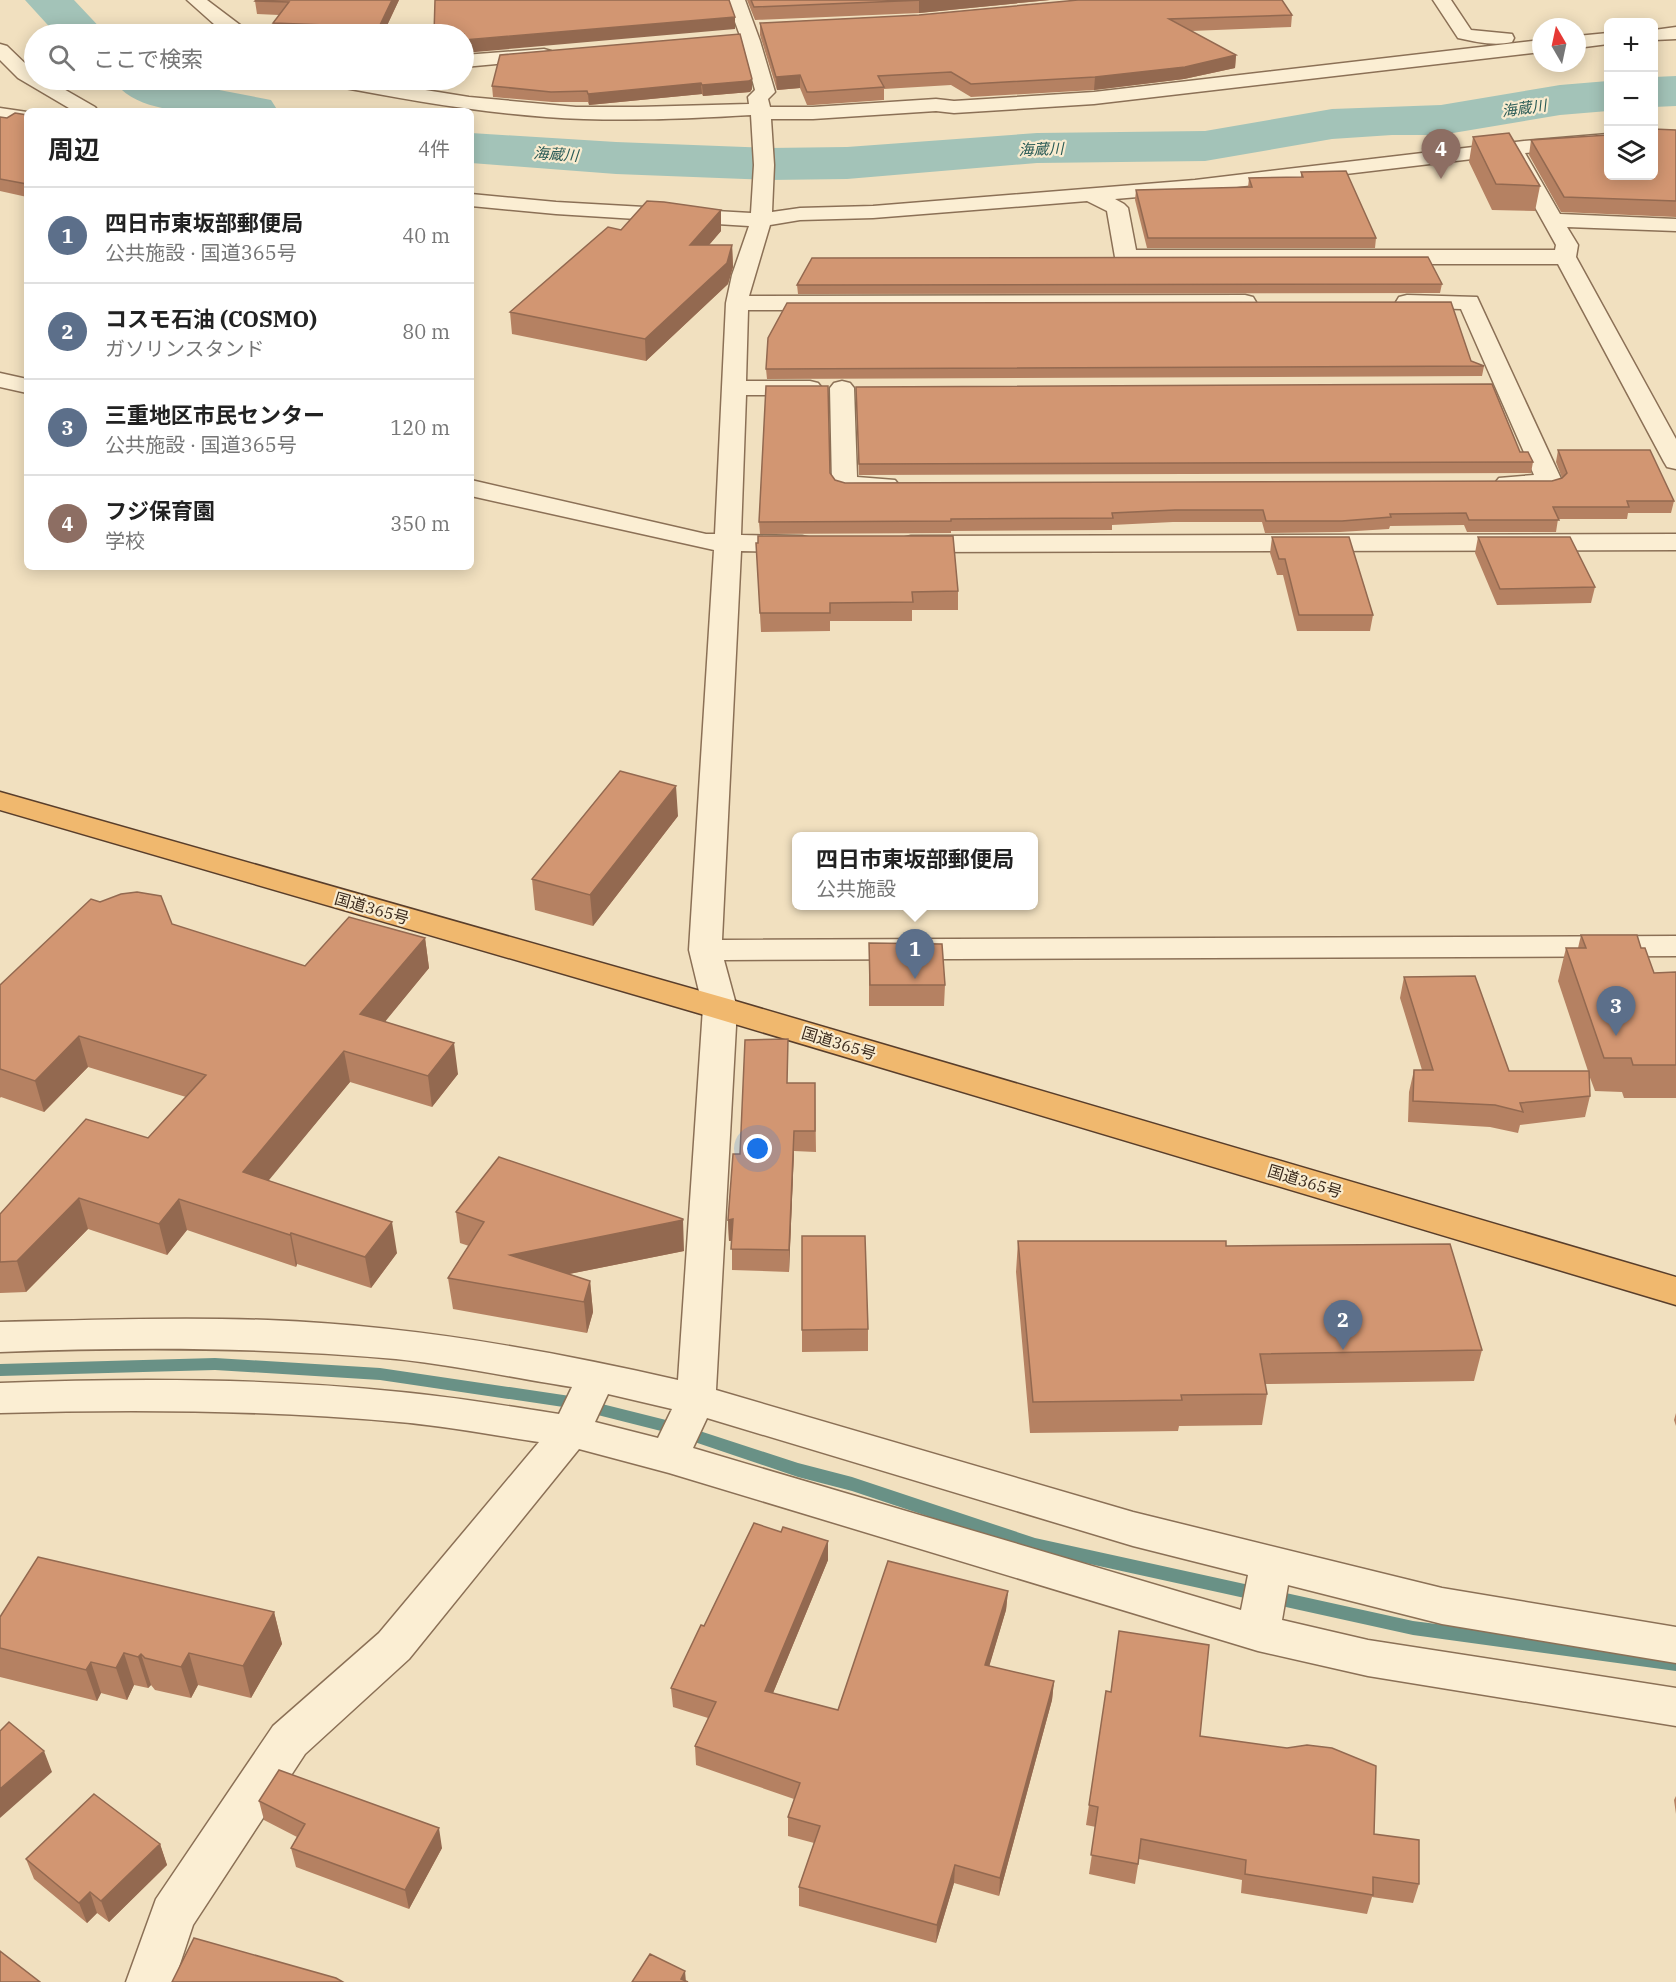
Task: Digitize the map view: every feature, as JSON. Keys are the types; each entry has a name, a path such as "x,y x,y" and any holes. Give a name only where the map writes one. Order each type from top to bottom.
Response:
{"highway":[{"name":"国道365号","path":"0,801 720,1008 1676,1291"}],"street":[{"path":"669,1457 696,1399 720,1008 705,950 728,544 736,303 738,286 762,215 762,113 758,98 765,92 748,32 736,0"},
{"path":"1442,0 1465,34 1485,38 1532,37"},
{"path":"189,11 203,24"},
{"path":"189,11 219,24"},
{"path":"1658,35 1676,33"},
{"path":"1586,40 1604,39"},
{"path":"395,90 537,110 628,114 813,113 1094,98 1532,47"},
{"path":"0,50 24,74"},
{"path":"474,60 567,53"},
{"path":"52,90 83,108"},
{"path":"0,114 24,118"},
{"path":"474,200 556,208 762,215 873,212 1195,186 1604,140"},
{"path":"1513,149 1567,245 1564,257 1676,462"},
{"path":"1091,195 1117,208 1126,257 1564,257"},
{"path":"1555,220 1676,225"},
{"path":"736,303 1268,302"},
{"path":"1386,302 1469,302 1495,385 1551,483 1480,483"},
{"path":"0,380 24,385"},
{"path":"734,388 853,388 844,485 903,485"},
{"path":"474,489 706,542 823,544"},
{"path":"882,544 1676,542"},
{"path":"705,950 1676,946"},
{"path":"0,1337 129,1333 270,1335 399,1345 597,1376 696,1399 1133,1529 1442,1606 1676,1645"},
{"path":"150,1982 174,1915 289,1740 394,1646 571,1431 597,1376"},
{"path":"0,1398 92,1395 268,1398 401,1407 571,1431 669,1457 1258,1634 1368,1658 1676,1707"},
{"path":"1258,1634 1271,1563"}],"building":[{"path":"392,0 380,24 273,23 289,2 255,1"},
{"path":"435,0 729,0 735,17 474,39 474,24 434,24"},
{"path":"751,0 924,0 754,7"},
{"path":"1078,0 1282,0 1292,15 1169,19 1236,55 1185,67 1095,77 971,84 951,72 878,76 884,87 813,92 807,92 800,75 776,77 760,23 919,15"},
{"path":"740,34 752,79 749,81 702,85 701,83 588,94 587,91 551,92 492,86 500,55"},
{"path":"15,113 24,114 24,183 0,179 0,117 7,118"},
{"path":"1658,129 1676,130 1676,201 1564,197 1531,140 1604,135 1604,180 1658,180"},
{"path":"1509,133 1540,186 1496,184 1473,137"},
{"path":"1346,171 1376,238 1148,238 1136,190 1252,187 1249,178 1303,177 1301,172"},
{"path":"647,201 721,210 690,245 732,245 727,263 645,339 510,312 608,227 621,230"},
{"path":"1428,257 1442,284 797,285 812,258"},
{"path":"1451,302 1471,361 1484,366 766,369 768,338 787,303"},
{"path":"1492,384 1520,452 1528,452 1533,462 859,464 856,387"},
{"path":"766,386 828,386 830,473 835,480 845,483 1552,481 1562,478 1567,473 1558,450 1650,450 1674,501 1627,501 1629,507 1553,507 1559,520 1469,520 1466,513 1390,514 1391,517 1342,521 1266,521 1263,510 1175,510 1112,513 1113,518 759,522"},
{"path":"758,536 953,536 958,591 912,592 913,602 830,603 830,613 760,613 756,543 758,543"},
{"path":"1272,537 1349,537 1373,615 1299,615 1285,559 1279,559"},
{"path":"1478,537 1570,537 1595,587 1500,589"},
{"path":"620,771 676,786 590,895 532,879"},
{"path":"137,892 161,896 172,924 305,966 349,917 425,938 360,1014 454,1043 428,1076 344,1051 243,1172 392,1222 365,1257 179,1199 159,1224 79,1198 17,1261 0,1262 0,1214 86,1119 148,1138 206,1075 79,1036 35,1081 0,1069 0,985 91,899 100,902 121,894"},
{"path":"1581,935 1637,935 1641,948 1645,948 1654,973 1676,972 1676,1065 1633,1065 1631,1058 1604,1058 1566,948 1586,948"},
{"path":"869,943 942,944 945,985 870,985"},
{"path":"1475,976 1509,1071 1589,1071 1590,1096 1520,1103 1523,1112 1495,1105 1413,1101 1414,1070 1433,1070 1404,977"},
{"path":"788,1039 787,1083 815,1083 815,1131 794,1131 789,1250 731,1249 733,1219 728,1220 733,1154 740,1154 745,1040"},
{"path":"499,1157 683,1220 510,1255 590,1281 584,1302 448,1278 484,1222 456,1212"},
{"path":"802,1236 865,1236 868,1329 802,1330"},
{"path":"1018,1241 1226,1241 1226,1246 1450,1244 1482,1350 1260,1354 1267,1394 1181,1395 1182,1400 1033,1402"},
{"path":"754,1523 781,1532 783,1527 828,1541 765,1691 838,1710 888,1561 1008,1591 985,1665 1054,1681 1000,1878 955,1865 937,1925 799,1887 820,1826 788,1817 800,1783 695,1746 716,1702 671,1688"},
{"path":"38,1557 274,1612 243,1666 189,1653 181,1667 145,1658 141,1654 138,1657 124,1653 116,1668 91,1662 86,1670 0,1648 0,1617"},
{"path":"1119,1631 1209,1645 1200,1736 1287,1748 1307,1745 1332,1748 1376,1766 1374,1834 1419,1840 1419,1884 1373,1877 1373,1895 1245,1874 1246,1860 1141,1839 1138,1864 1091,1855 1098,1807 1089,1805 1106,1691 1111,1692"},
{"path":"9,1722 44,1751 0,1789 0,1731"},
{"path":"279,1770 439,1828 405,1890 291,1848 305,1824 259,1801"},
{"path":"94,1794 160,1844 101,1901 90,1892 79,1903 26,1859"},
{"path":"194,1938 336,1978 343,1982 172,1982"},
{"path":"0,1951 40,1982 0,1982"},
{"path":"650,1954 685,1971 681,1979 688,1982 632,1982"}],"waterway":[{"name":"海蔵川","path":"48,0 72,24"},
{"name":"海蔵川","path":"157,90 177,97 236,108"},
{"name":"海蔵川","path":"1658,92 1676,91"},
{"name":"海蔵川","path":"474,148 616,158 769,164 847,163 1037,148 1205,146 1332,124 1441,120 1560,100 1604,96"},
{"path":"0,1370 215,1364 380,1374 570,1402 666,1426 798,1470 852,1484 1035,1545 1413,1628 1676,1663"}],"place":[{"name":"フジ保育園","path":"1441,179"},
{"name":"四日市東坂部郵便局","path":"915,979"},
{"name":"三重地区市民センター","path":"1616,1036"},
{"name":"コスモ石油 (COSMO)","path":"1343,1350"}]}
